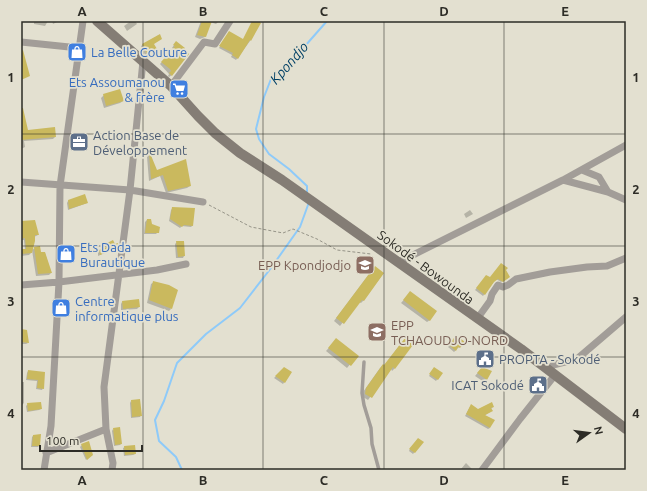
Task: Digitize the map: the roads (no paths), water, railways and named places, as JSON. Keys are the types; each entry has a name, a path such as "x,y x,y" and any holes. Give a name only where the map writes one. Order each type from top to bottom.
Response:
{"main road":[{"name":"Sokodé - Bowounda","path":"98,21 171,86 216,134 240,153 282,180 521,349 626,429"}],"street":[{"path":"44,470 51,426 55,361 59,282 60,186 83,21"},
{"path":"171,86 204,42 215,44 230,21"},
{"path":"21,42 79,48"},
{"path":"112,470 114,463 106,429 104,387 130,190 143,61"},
{"path":"399,262 563,180 626,145"},
{"path":"582,170 599,177 608,192"},
{"path":"563,180 608,192 626,200"},
{"path":"21,182 130,190 203,202"},
{"path":"477,319 490,301 492,294 498,285 508,285 516,279 550,272 606,266 626,258"},
{"path":"21,285 157,270 186,264"},
{"path":"482,470 552,373 553,365 577,359 626,317"},
{"path":"46,453 106,429"}],"lane":[{"path":"364,362 362,393 371,428 372,444 379,470"}],"waterway":[{"name":"Kpondjo","path":"307,194 307,186 289,169 269,154 259,139 256,129 264,97 271,79 298,54 327,21"},
{"path":"182,470 176,457 159,441 155,420 164,401 177,363 206,334 240,308 300,227 308,202"}],"place":[{"name":"La Belle Couture","path":"77,52"},
{"name":"Ets Assoumanou & frère","path":"179,89"},
{"name":"Action Base de Développement","path":"79,142"},
{"name":"Ets Dada Burautique","path":"66,254"},
{"name":"EPP Kpondjodjo","path":"365,265"},
{"name":"Centre informatique plus","path":"61,308"},
{"name":"EPP TCHAOUDJO-NORD","path":"377,332"},
{"name":"PROPTA - Sokodé","path":"485,359"},
{"name":"ICAT Sokodé","path":"538,385"}]}
